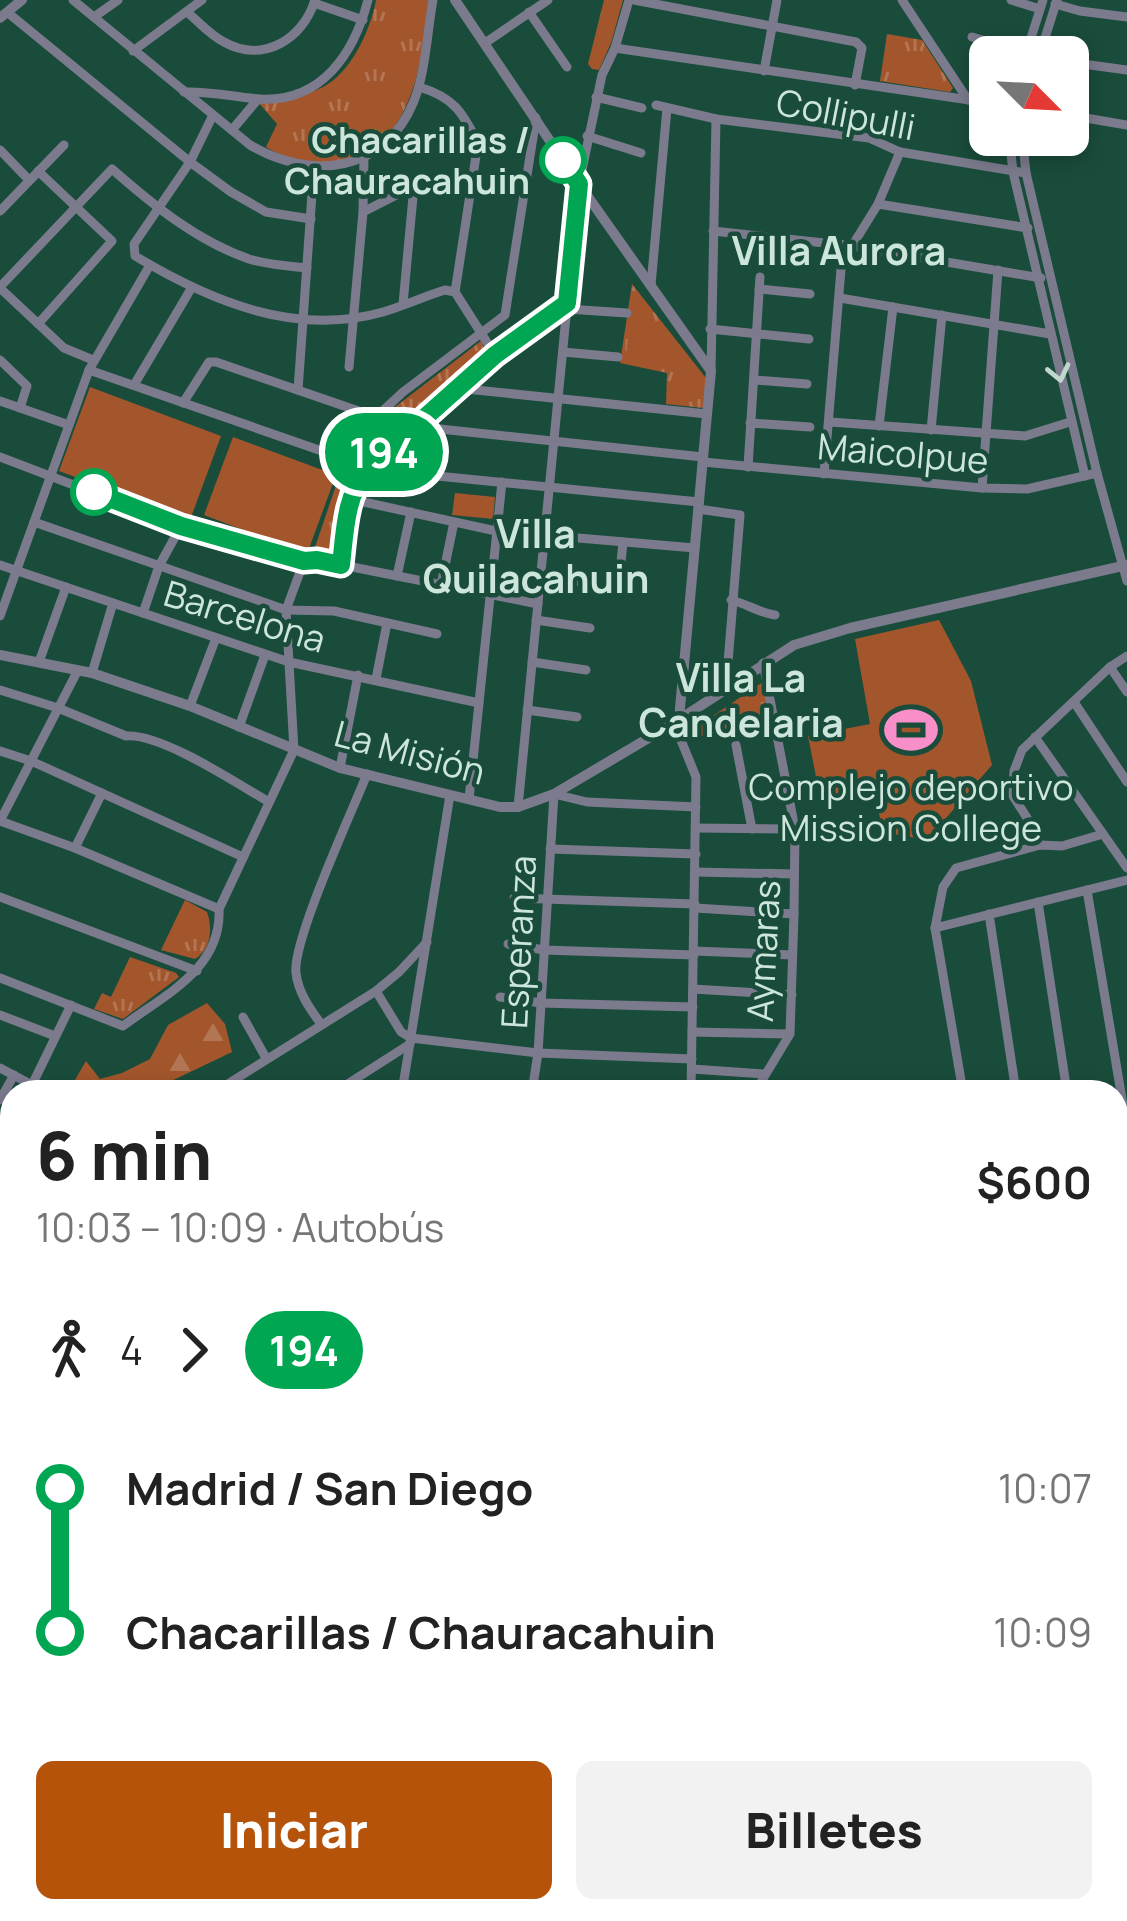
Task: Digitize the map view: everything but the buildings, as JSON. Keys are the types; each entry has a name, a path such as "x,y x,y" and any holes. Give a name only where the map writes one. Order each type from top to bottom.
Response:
{"street":[{"path":"73,0 250,145 271,156 314,166 338,166 364,156 400,126 419,87 433,0"},
{"path":"94,17 118,0"},
{"path":"134,51 202,0"},
{"path":"184,92 258,99 291,95 321,80 344,58 368,0"},
{"path":"455,0 711,371"},
{"path":"485,43 548,0"},
{"path":"518,807 579,184 602,75 632,0 856,42 862,49 855,85"},
{"path":"764,71 777,0"},
{"path":"902,0 968,100"},
{"path":"1011,0 1042,5 1032,36"},
{"path":"187,11 224,42 255,50 296,34 315,2 363,20"},
{"path":"1047,36 1056,2 1079,11 1127,17"},
{"path":"11,7 231,192 266,212 311,219"},
{"path":"530,12 567,67"},
{"path":"615,48 968,100"},
{"path":"1089,65 1127,70"},
{"path":"419,87 445,95 478,143 454,292"},
{"path":"596,97 642,108"},
{"path":"232,130 258,99"},
{"name":"Collipulli","path":"651,285 662,107 869,138 900,152 1020,173"},
{"path":"213,115 190,162 134,244 135,256 192,287 256,312 303,320 352,317 445,290 454,292 495,355"},
{"path":"307,268 249,259 222,247 158,210 112,169 0,287 64,348 91,365 134,385 342,458 403,392 507,310 536,118"},
{"path":"692,1080 696,777 676,721 711,371 716,118"},
{"path":"1089,118 1127,124"},
{"path":"587,136 641,153"},
{"path":"0,211 64,145"},
{"path":"0,150 29,180"},
{"path":"824,474 848,245 878,204 900,152"},
{"path":"349,367 364,156"},
{"path":"1015,156 1052,281 1127,581"},
{"path":"1021,156 1037,278 1085,476"},
{"path":"298,390 314,166"},
{"path":"38,171 112,242 38,324"},
{"path":"363,212 414,186 403,304"},
{"path":"878,204 1028,228"},
{"path":"713,230 848,245 1052,281"},
{"path":"0,616 91,365 150,265"},
{"path":"982,488 998,270"},
{"path":"748,467 759,283 810,294"},
{"path":"134,385 192,287"},
{"path":"840,298 1050,334"},
{"path":"341,565 356,483 412,426 495,355 567,306 627,313"},
{"path":"879,426 893,307"},
{"path":"931,430 942,315"},
{"path":"710,329 809,339"},
{"path":"563,352 618,357"},
{"path":"0,359 27,386 20,407"},
{"path":"183,403 209,362 376,417"},
{"path":"754,380 807,384"},
{"path":"456,388 706,413"},
{"path":"0,401 69,425"},
{"path":"830,422 1025,436 1070,422"},
{"path":"750,423 811,427"},
{"name":"Maicolpue","path":"412,426 748,467 982,488 1028,489 1097,473"},
{"path":"1,461 51,475 181,526 304,561 538,604"},
{"path":"367,469 699,505 740,515 726,687"},
{"path":"469,800 502,482"},
{"path":"350,499 496,531 694,548"},
{"path":"397,576 411,512"},
{"path":"34,522 286,610 334,611 437,634"},
{"path":"441,585 454,522"},
{"path":"142,614 159,566 181,526"},
{"path":"618,592 623,542"},
{"path":"0,978 123,1026 197,971 215,943 219,909 294,750 286,610 304,561"},
{"name":"Barcelona","path":"0,565 289,662 479,703"},
{"name":"La Misión","path":"0,655 85,671 190,706 340,768 500,807 518,807 554,794 794,645 1124,566"},
{"path":"541,576 594,584"},
{"path":"39,662 66,587"},
{"path":"731,600 775,615"},
{"path":"113,603 85,671 58,709 0,821 219,909"},
{"path":"536,620 590,628"},
{"path":"376,679 387,623"},
{"path":"190,706 216,638"},
{"path":"239,727 265,655"},
{"path":"1040,845 1013,796 1022,750 1127,656"},
{"path":"532,662 586,670"},
{"name":"Aymaras","path":"762,1080 790,1034 795,829 763,663"},
{"path":"727,664 739,680"},
{"path":"1110,667 1127,692"},
{"path":"340,768 358,675"},
{"path":"0,690 126,736 156,740 269,802"},
{"path":"1073,702 1127,782"},
{"path":"527,710 577,716"},
{"path":"1035,737 1127,868"},
{"path":"736,745 752,829"},
{"path":"0,752 31,761 243,857"},
{"path":"321,1024 303,996 295,966 367,775"},
{"path":"577,780 577,796 587,802"},
{"path":"75,848 102,793"},
{"path":"554,794 587,802 696,807"},
{"name":"Esperanza","path":"534,1080 554,794"},
{"path":"404,1080 450,795"},
{"path":"696,828 795,829"},
{"path":"961,1080 935,928 943,886 956,868 1103,834"},
{"path":"550,849 696,854"},
{"path":"695,872 794,874"},
{"path":"935,928 1127,880"},
{"path":"1087,890 1117,1080"},
{"path":"0,897 197,971"},
{"path":"514,898 794,914"},
{"path":"1038,902 1065,1080"},
{"path":"989,914 1014,1080"},
{"path":"233,1080 376,991 427,942"},
{"path":"508,944 544,950 792,955"},
{"path":"693,988 792,995"},
{"path":"376,991 411,1041 692,1064 765,1075"},
{"path":"500,997 541,1003 693,1007"},
{"path":"34,1080 71,1005"},
{"path":"0,1015 55,1036"},
{"path":"243,1017 266,1058"},
{"path":"692,1031 790,1034"},
{"path":"353,1080 411,1041"},
{"path":"0,1069 24,1080"},
{"path":"11,1080 14,1075"}],"green space":[{"path":"376,0 431,0 416,80 389,134 368,150 327,162 295,159 266,147 277,124 258,102 308,93 333,80 358,49"},
{"path":"604,0 623,0 599,70 588,64"},
{"path":"887,34 922,40 953,88 950,92 880,81"},
{"path":"632,284 706,378 703,408 666,404 667,373 620,363"},
{"path":"628,336 668,340 666,362 626,358"},
{"path":"481,341 485,352 408,417 357,473 341,507 336,557 313,553 343,465 382,417"},
{"path":"90,387 221,436 190,520 59,471"},
{"path":"233,437 336,475 307,554 204,515"},
{"path":"455,493 495,497 493,519 452,515"},
{"name":"Complejo deportivo Mission College","path":"939,620 971,681 992,765 927,840 883,832 874,791 821,802 808,736 870,724 855,639"},
{"path":"763,682 774,737 698,736 695,728"},
{"path":"185,900 209,918 207,944 195,959 161,950"},
{"path":"130,957 179,977 123,1019 94,1009 102,993 111,997"},
{"path":"207,1003 225,1024 232,1052 173,1080 75,1080 86,1061 100,1079 150,1059 168,1025"}],"bus line":[{"name":"194","path":"94,492 181,526 304,561 341,565 350,499 367,469 495,355 567,303 579,184 563,160"}],"place":[{"name":"Chacarillas / Chauracahuin","path":"563,160"},
{"name":"Complejo deportivo Mission College","path":"911,730"}],"district":[{"name":"Villa Aurora","path":"839,250"},
{"name":"Villa Quilacahuin","path":"536,556"},
{"name":"Villa La Candelaria","path":"741,700"}]}
